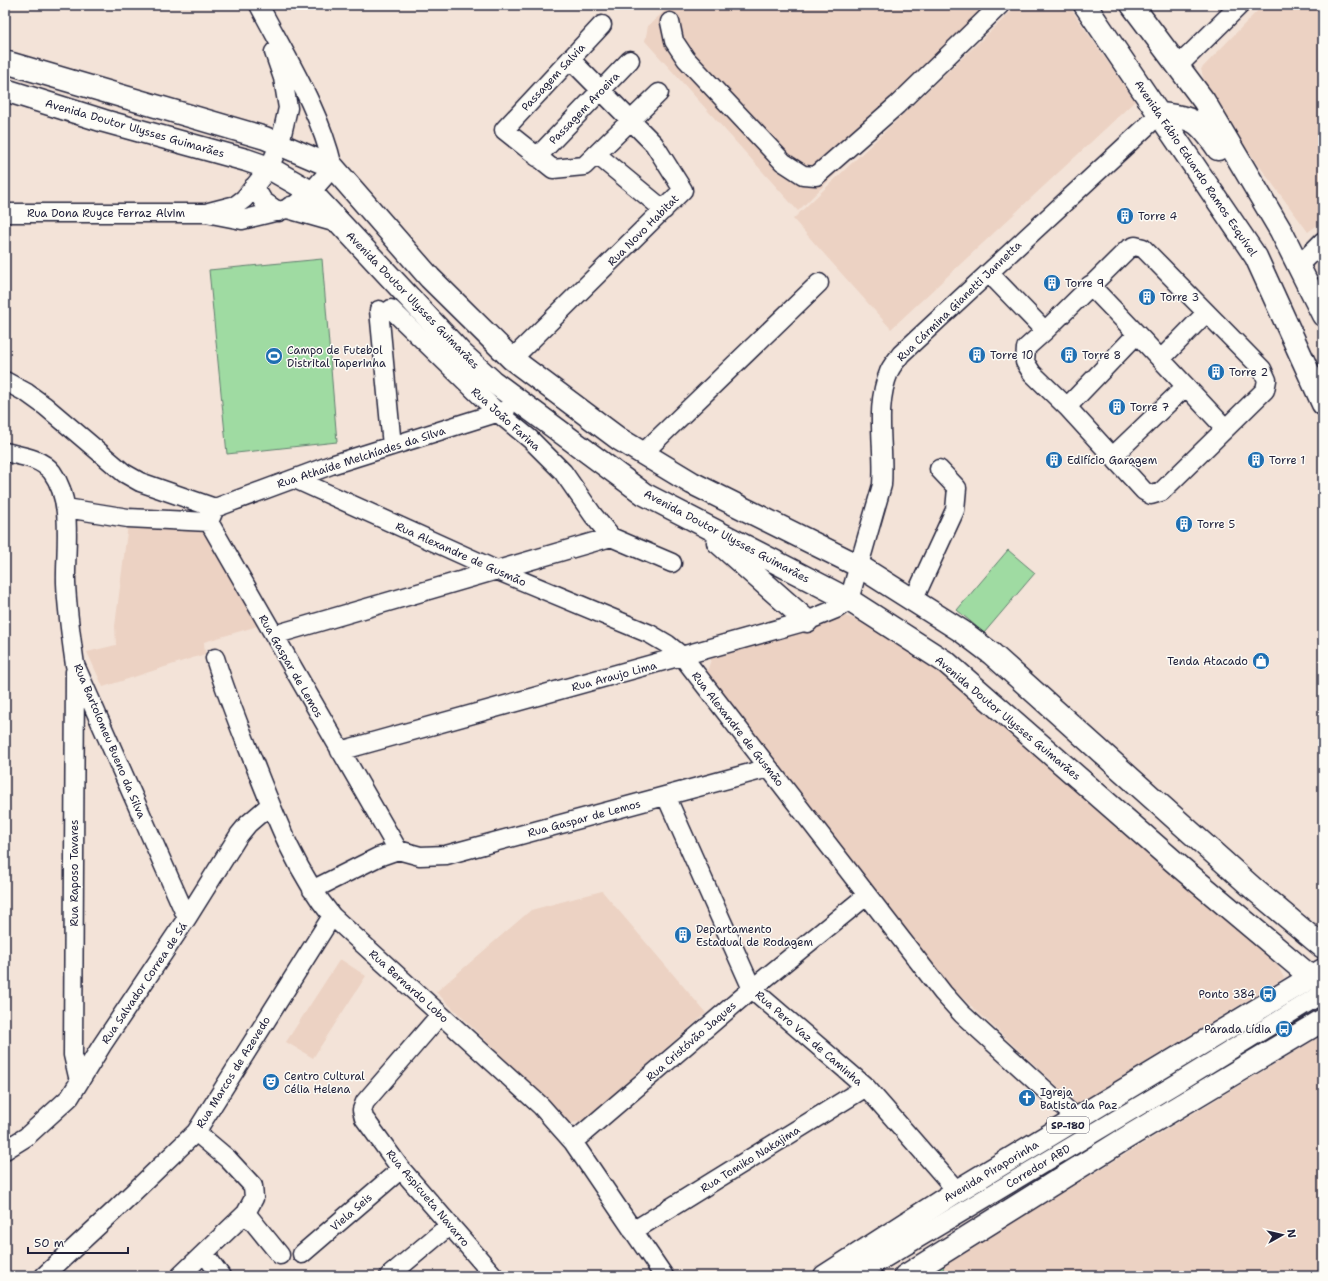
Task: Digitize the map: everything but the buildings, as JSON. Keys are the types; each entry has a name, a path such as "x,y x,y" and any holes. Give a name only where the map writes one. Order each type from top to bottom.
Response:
{"main road":[{"name":"Avenida Fábio Eduardo Ramos Esquível","path":"1085,5 1256,257 1323,404"},
{"path":"1132,5 1204,101 1256,188 1299,265 1323,315"},
{"path":"5,62 280,144 333,167 430,278 512,359 619,439 642,454 692,483 859,566 963,632 992,654 1255,890 1323,947"},
{"name":"Avenida Doutor Ulysses Guimarães","path":"5,90 269,168 311,192 462,354 492,381 644,494 849,600 947,663 1179,866 1320,980"},
{"path":"1160,114 1191,119 1199,124 1224,156 1256,188"},
{"path":"285,210 337,221"},
{"path":"694,521 807,621"},
{"name":"Avenida Piraporinha","path":"826,1276 957,1191 1077,1119 1320,980"},
{"path":"905,1276 1126,1138 1323,1020"}],"street":[{"name":"Rua Dona Ruyce Ferraz Alvim","path":"206,213 236,204 244,199 269,168 280,144 288,108 288,98 259,5"},
{"path":"259,5 309,101 328,143 333,167"},
{"path":"670,22 674,41 686,59 784,162 803,175 816,176 897,105 1000,5"},
{"path":"1178,66 1240,5"},
{"name":"Passagem Salvia","path":"537,157 504,130 602,25"},
{"name":"Rua Novo Habitat","path":"512,359 683,190 654,144 570,59"},
{"name":"Passagem Aroeira","path":"537,157 630,60"},
{"path":"537,157 553,169 584,166 659,92"},
{"name":"Rua Cármina Gianetti Jannetta","path":"859,566 882,485 883,469 880,419 883,392 889,371 901,354 1160,114"},
{"path":"596,154 664,210"},
{"name":"Rua Dona Ruyce Ferraz Alvim","path":"5,213 206,213 242,220 285,210 311,192 333,167"},
{"path":"254,186 263,201 285,210"},
{"path":"1299,265 1323,241"},
{"path":"1135,246 1143,248 1262,369 1267,380 1265,390 1161,492 1151,495 1144,491 1067,407 1032,373 1025,362 1026,348 1046,331 1090,285 1128,249 1135,246"},
{"path":"989,273 1046,331"},
{"path":"642,454 819,283"},
{"path":"1090,285 1225,428"},
{"name":"Rua João Farina","path":"392,446 385,310 497,412 530,439 563,472 593,516 611,537"},
{"path":"1161,359 1206,313"},
{"path":"1067,407 1137,334"},
{"path":"5,381 27,393 45,406 124,473 140,482 212,515"},
{"path":"1112,457 1186,386"},
{"name":"Rua Athaíde Melchíades da Silva","path":"212,515 295,479 523,404"},
{"name":"Rua Bartolomeu Bueno da Silva","path":"5,452 30,458 41,463 51,471 58,482 66,508 66,584 69,626 75,665 187,918"},
{"path":"913,600 955,510 957,488 939,469"},
{"name":"Rua Alexandre de Gusmão","path":"295,479 496,570 650,634 667,644 683,657 866,896 943,993 962,1014 1077,1119"},
{"path":"66,508 128,518 212,515"},
{"name":"Rua Gaspar de Lemos","path":"212,515 274,635 398,850 420,856 446,855 768,768"},
{"path":"274,635 611,537 672,563"},
{"path":"849,600 859,566"},
{"name":"Rua Araujo Lima","path":"340,751 683,657 807,621 836,609 849,600"},
{"name":"Rua Bernardo Lobo","path":"215,658 227,695 270,805 312,890 332,916 540,1106 573,1142 664,1276"},
{"name":"Rua Raposo Tavares","path":"75,665 73,1055 79,1080"},
{"name":"Rua Pero Vaz de Caminha","path":"666,796 752,989 866,1087 957,1191"},
{"name":"Rua Salvador Correa de Sá","path":"5,1150 26,1137 70,1097 79,1080 187,918 239,835 270,805"},
{"path":"312,890 378,857 398,850"},
{"name":"Rua Cristóvão Jaques","path":"573,1142 752,989 866,896"},
{"name":"Rua Marcos de Azevedo","path":"44,1276 196,1132 332,916"},
{"name":"Corredor ABD","path":"855,1276 1174,1085 1320,980"},
{"name":"Rua Aspicueta Navarro","path":"440,1015 365,1102 362,1110 364,1118 401,1169 494,1276"},
{"name":"Rua Tomiko Nakajima","path":"634,1231 866,1087"},
{"path":"180,1276 246,1213 253,1203 253,1186 228,1159 196,1132"},
{"name":"Viela Seis","path":"302,1254 401,1169"},
{"path":"246,1213 280,1255"},
{"path":"389,1276 450,1225"},
{"path":"204,1253 222,1276"}],"shaded area":[{"path":"671,5 1008,5 798,211 645,41 648,26"},
{"path":"1018,5 1068,5 1135,101 891,329 793,219"},
{"path":"1263,5 1323,5 1323,221 1308,232 1243,144 1206,89 1201,69"},
{"path":"128,524 203,528 261,625 204,642 205,654 103,687 87,652 116,645 115,626"},
{"path":"845,616 876,626 941,673 1278,966 1284,978 1077,1104 940,977 706,674 712,657"},
{"path":"602,891 706,1013 588,1117 579,1122 570,1123 436,992 531,910"},
{"path":"340,959 366,976 313,1058 286,1042"},
{"path":"1323,1035 1323,1276 924,1276 1078,1183"}],"green space":[{"name":"Campo de Futebol Distrital Taperinha","path":"322,259 337,442 227,454 209,270"},
{"path":"1008,550 1035,573 984,633 957,610"},
{"path":"944,1264 942,1276 927,1276"}],"place":[{"name":"Torre 4","path":"1125,216"},
{"name":"Torre 9","path":"1052,283"},
{"name":"Torre 3","path":"1147,297"},
{"name":"Torre 10","path":"977,355"},
{"name":"Torre 8","path":"1069,355"},
{"name":"Campo de Futebol Distrital Taperinha","path":"274,356"},
{"name":"Torre 2","path":"1216,372"},
{"name":"Torre 7","path":"1117,407"},
{"name":"Edifício Garagem","path":"1054,460"},
{"name":"Torre 1","path":"1256,460"},
{"name":"Torre 5","path":"1184,524"},
{"name":"Tenda Atacado","path":"1261,661"},
{"name":"Departamento Estadual de Rodagem","path":"683,935"},
{"name":"Ponto 384","path":"1268,994"},
{"name":"Parada Lídia","path":"1284,1029"},
{"name":"Centro Cultural Célia Helena","path":"271,1082"},
{"name":"Igreja Batista da Paz","path":"1027,1098"}]}
